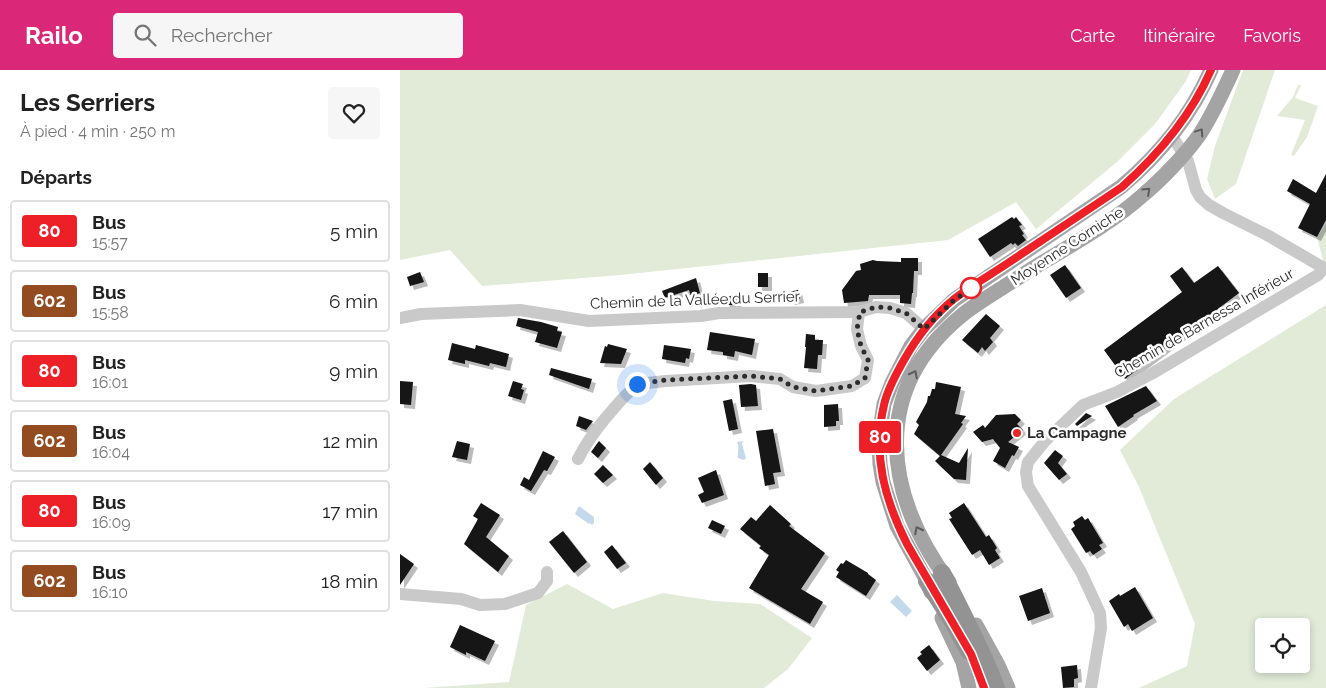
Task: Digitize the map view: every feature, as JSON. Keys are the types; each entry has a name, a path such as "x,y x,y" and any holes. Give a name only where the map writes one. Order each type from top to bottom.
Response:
{"highway":[{"path":"934,577 953,622 971,654 984,688"},
{"path":"934,577 971,629 996,688"}],"main road":[{"name":"Moyenne Corniche","path":"934,577 898,526 883,482 880,464 880,424 884,404 911,346 927,326 954,300 1122,187 1172,136 1193,106 1211,70"},
{"name":"Moyenne Corniche","path":"934,577 904,497 899,478 896,440 900,407 914,373 924,356 940,335 961,315 1024,274 1104,226 1143,195 1164,175 1199,135 1215,110 1233,70"},
{"path":"934,577 945,624 963,662 969,688"},
{"path":"934,577 964,603 998,665 1008,688"}],"street":[{"path":"1172,136 1184,153"},
{"name":"Chemin de Barnessa Inférieur","path":"1091,688 1101,628 1100,613 1081,572 1028,486 1026,472 1028,462 1046,441 1083,405 1117,392 1153,374 1318,275 1324,268 1289,247 1209,205 1200,197 1196,190 1184,153"},
{"name":"Chemin de la Vallée du Serrier","path":"400,318 421,314 520,310 588,321 701,316 719,313 860,312 876,307 890,308 906,313 927,326"},
{"path":"578,459 584,447 608,416 637,384 666,380 751,376 780,379 793,387 816,391 852,386 865,378 868,360 861,346 857,329 860,312"},
{"path":"400,594 461,599 480,606 505,604 538,593 547,581 546,572"}],"green space":[{"path":"400,70 1191,70 1186,81 1155,124 1117,162 1036,229 1016,202 948,240 621,275 482,286 450,250 400,260"},
{"path":"1243,70 1275,70 1236,184 1215,199 1207,179 1215,146"},
{"path":"1298,85 1301,85 1295,98 1318,106 1307,137 1294,156 1291,155 1305,120 1277,116 1293,97"},
{"path":"1326,224 1326,272 1317,237"},
{"path":"1326,305 1326,688 1139,688 1187,666 1195,624 1139,487 1120,450 1174,399"},
{"path":"567,584 613,609 663,593 714,601 760,604 812,638 788,669 764,688 423,688 509,682 526,605"}],"water":[{"path":"743,441 742,444 746,458 744,460 738,458 737,442"},
{"path":"579,506 594,517 592,525 575,514"},
{"path":"897,595 912,611 906,617 890,602"}],"building":[{"path":"1326,174 1326,220 1317,237 1298,228 1310,204 1287,191 1293,179 1316,193"},
{"path":"1012,217 1014,219 1016,217 1022,225 1019,226 1026,240 1018,246 1015,243 1013,245 1011,243 990,257 978,239"},
{"path":"901,258 918,258 918,271 914,271 911,304 900,303 900,295 869,295 868,301 844,303 842,290 856,271 861,270 860,264 873,260 901,262"},
{"path":"1065,265 1081,288 1066,298 1050,275"},
{"path":"1218,266 1239,293 1125,379 1104,350 1182,292 1170,276 1182,267 1194,283"},
{"path":"420,272 424,282 410,286 407,277"},
{"path":"758,273 768,273 768,287 758,287"},
{"path":"696,278 700,293 691,296 689,290 665,298 662,291"},
{"path":"798,290 800,299 791,301 789,292"},
{"path":"736,295 738,305 726,305 725,297"},
{"path":"986,314 1000,326 990,338 993,342 985,351 982,347 978,353 962,340"},
{"path":"518,318 558,327 557,331 562,332 557,348 535,342 538,332 516,326"},
{"path":"710,332 755,339 752,355 735,351 734,357 723,355 723,352 707,350"},
{"path":"806,334 815,335 815,340 823,340 822,355 818,355 817,369 804,368"},
{"path":"452,343 475,349 476,345 509,354 506,367 490,363 489,366 465,360 465,364 448,360"},
{"path":"608,344 627,349 621,364 600,363 605,346 607,347"},
{"path":"664,345 691,349 689,359 686,358 685,363 662,359"},
{"path":"551,368 592,379 589,389 549,375"},
{"path":"400,381 413,382 411,405 400,404"},
{"path":"513,381 523,384 521,389 524,390 521,400 508,396"},
{"path":"936,382 961,387 955,414 966,416 961,423 963,424 941,455 959,463 968,448 966,480 954,479 935,461 940,456 914,434 919,425 916,422 932,389 935,389"},
{"path":"739,385 756,385 758,406 741,407"},
{"path":"1146,386 1157,401 1133,415 1118,427 1105,406"},
{"path":"732,399 738,429 729,431 723,401"},
{"path":"838,404 839,421 836,421 836,426 824,427 824,405"},
{"path":"1086,413 1092,416 1077,426 1075,424"},
{"path":"1015,414 1021,420 1017,424 1023,430 1008,442 1019,447 1005,468 993,461 1000,448 993,439 982,442 973,432 983,425 985,428 996,415"},
{"path":"579,416 593,421 586,430 576,426"},
{"path":"773,429 781,472 773,473 775,484 765,486 756,431"},
{"path":"457,441 470,444 467,460 452,457"},
{"path":"599,441 606,448 598,458 591,452"},
{"path":"1055,450 1063,456 1058,463 1067,474 1059,480 1044,463"},
{"path":"543,451 555,457 547,471 544,470 531,491 520,485 524,477 529,480"},
{"path":"650,462 663,478 656,485 643,469"},
{"path":"603,465 613,475 603,483 594,474"},
{"path":"716,470 724,495 702,503 698,495 704,492 698,478"},
{"path":"481,503 500,515 486,537 509,556 498,572 464,544 478,519 473,516"},
{"path":"964,503 986,537 989,535 997,548 995,550 1000,558 989,565 980,550 972,555 949,519 952,518 949,513"},
{"path":"770,505 791,524 789,526 825,553 801,589 823,602 810,624 749,588 769,555 740,529 751,517 756,521"},
{"path":"1082,516 1085,520 1088,518 1103,543 1099,545 1102,549 1093,555 1090,551 1086,553 1071,529 1075,526 1073,522"},
{"path":"712,520 725,526 721,534 708,528"},
{"path":"563,531 587,562 574,573 549,542"},
{"path":"612,545 626,563 617,569 604,552"},
{"path":"400,554 414,564 400,585"},
{"path":"846,560 876,580 866,596 836,577 839,572 836,570"},
{"path":"1135,587 1153,618 1132,631 1128,624 1124,627 1109,601"},
{"path":"1042,588 1050,613 1028,621 1019,596"},
{"path":"460,625 495,641 485,661 450,647"},
{"path":"929,645 940,660 927,671 917,658 922,654 920,652"},
{"path":"1077,665 1078,678 1074,679 1074,687 1063,688 1061,667"}],"bus line":[{"name":"80","path":"984,688 971,654 927,581 898,526 890,506 880,464 880,424 884,404 892,383 911,346 924,329 954,300 1122,187 1172,136 1193,106 1211,70"}],"place":[{"name":"La Campagne","path":"1017,433"}],"route":[{"path":"637,384 666,380 751,376 780,379 793,387 816,391 852,386 865,378 868,360 861,346 857,329 860,312 876,307 890,308 906,313 924,329 954,300 976,285 971,288"}]}
